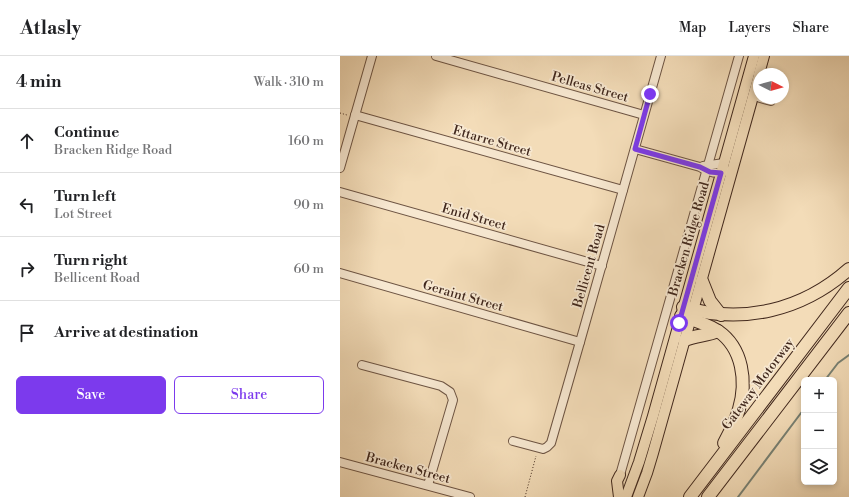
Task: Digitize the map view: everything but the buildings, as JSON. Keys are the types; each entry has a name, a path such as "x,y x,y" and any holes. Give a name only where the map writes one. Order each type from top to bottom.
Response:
{"highway":[{"path":"687,313 740,315 760,313 776,309 808,297 839,278 849,269"},
{"path":"702,281 710,301 722,314"},
{"name":"Gateway Motorway","path":"690,497 849,288"},
{"path":"687,313 718,331 728,339 733,346 741,365 743,379 739,409 730,433 721,448 719,459"},
{"path":"708,497 849,313"},
{"path":"685,340 697,336 710,335 718,331"}],"main road":[{"name":"Bracken Ridge Road","path":"626,497 639,462 687,313 721,173 754,56"},
{"name":"Bracken Ridge Road","path":"761,68 764,56"},
{"name":"Bracken Ridge Road","path":"638,497 647,473 685,340 687,313 702,281 733,168 755,104"},
{"path":"619,497 617,481 620,475"}],"street":[{"path":"340,168 351,115 372,56"},
{"name":"Pelleas Street","path":"436,56 644,115"},
{"name":"Bellicent Road","path":"514,442 543,449 551,443 661,56"},
{"name":"Bracken Ridge Road","path":"620,475 704,168 739,56"},
{"path":"742,100 753,98"},
{"name":"Ettarre Street","path":"351,115 623,190"},
{"path":"635,149 704,168 715,173 721,173 733,168"},
{"path":"704,168 724,163"},
{"name":"Enid Street","path":"340,192 602,266"},
{"name":"Geraint Street","path":"340,273 580,342"},
{"path":"362,365 441,386 450,392 453,400 428,486"},
{"name":"Bracken Street","path":"340,462 470,497"}],"path":[{"path":"340,113 351,115"},
{"path":"525,497 537,451"}],"waterway":[{"path":"827,377 838,363 849,355"},
{"path":"738,497 801,413"}],"route":[{"path":"650,94 635,149 700,167 710,172 721,173 679,323"}]}
